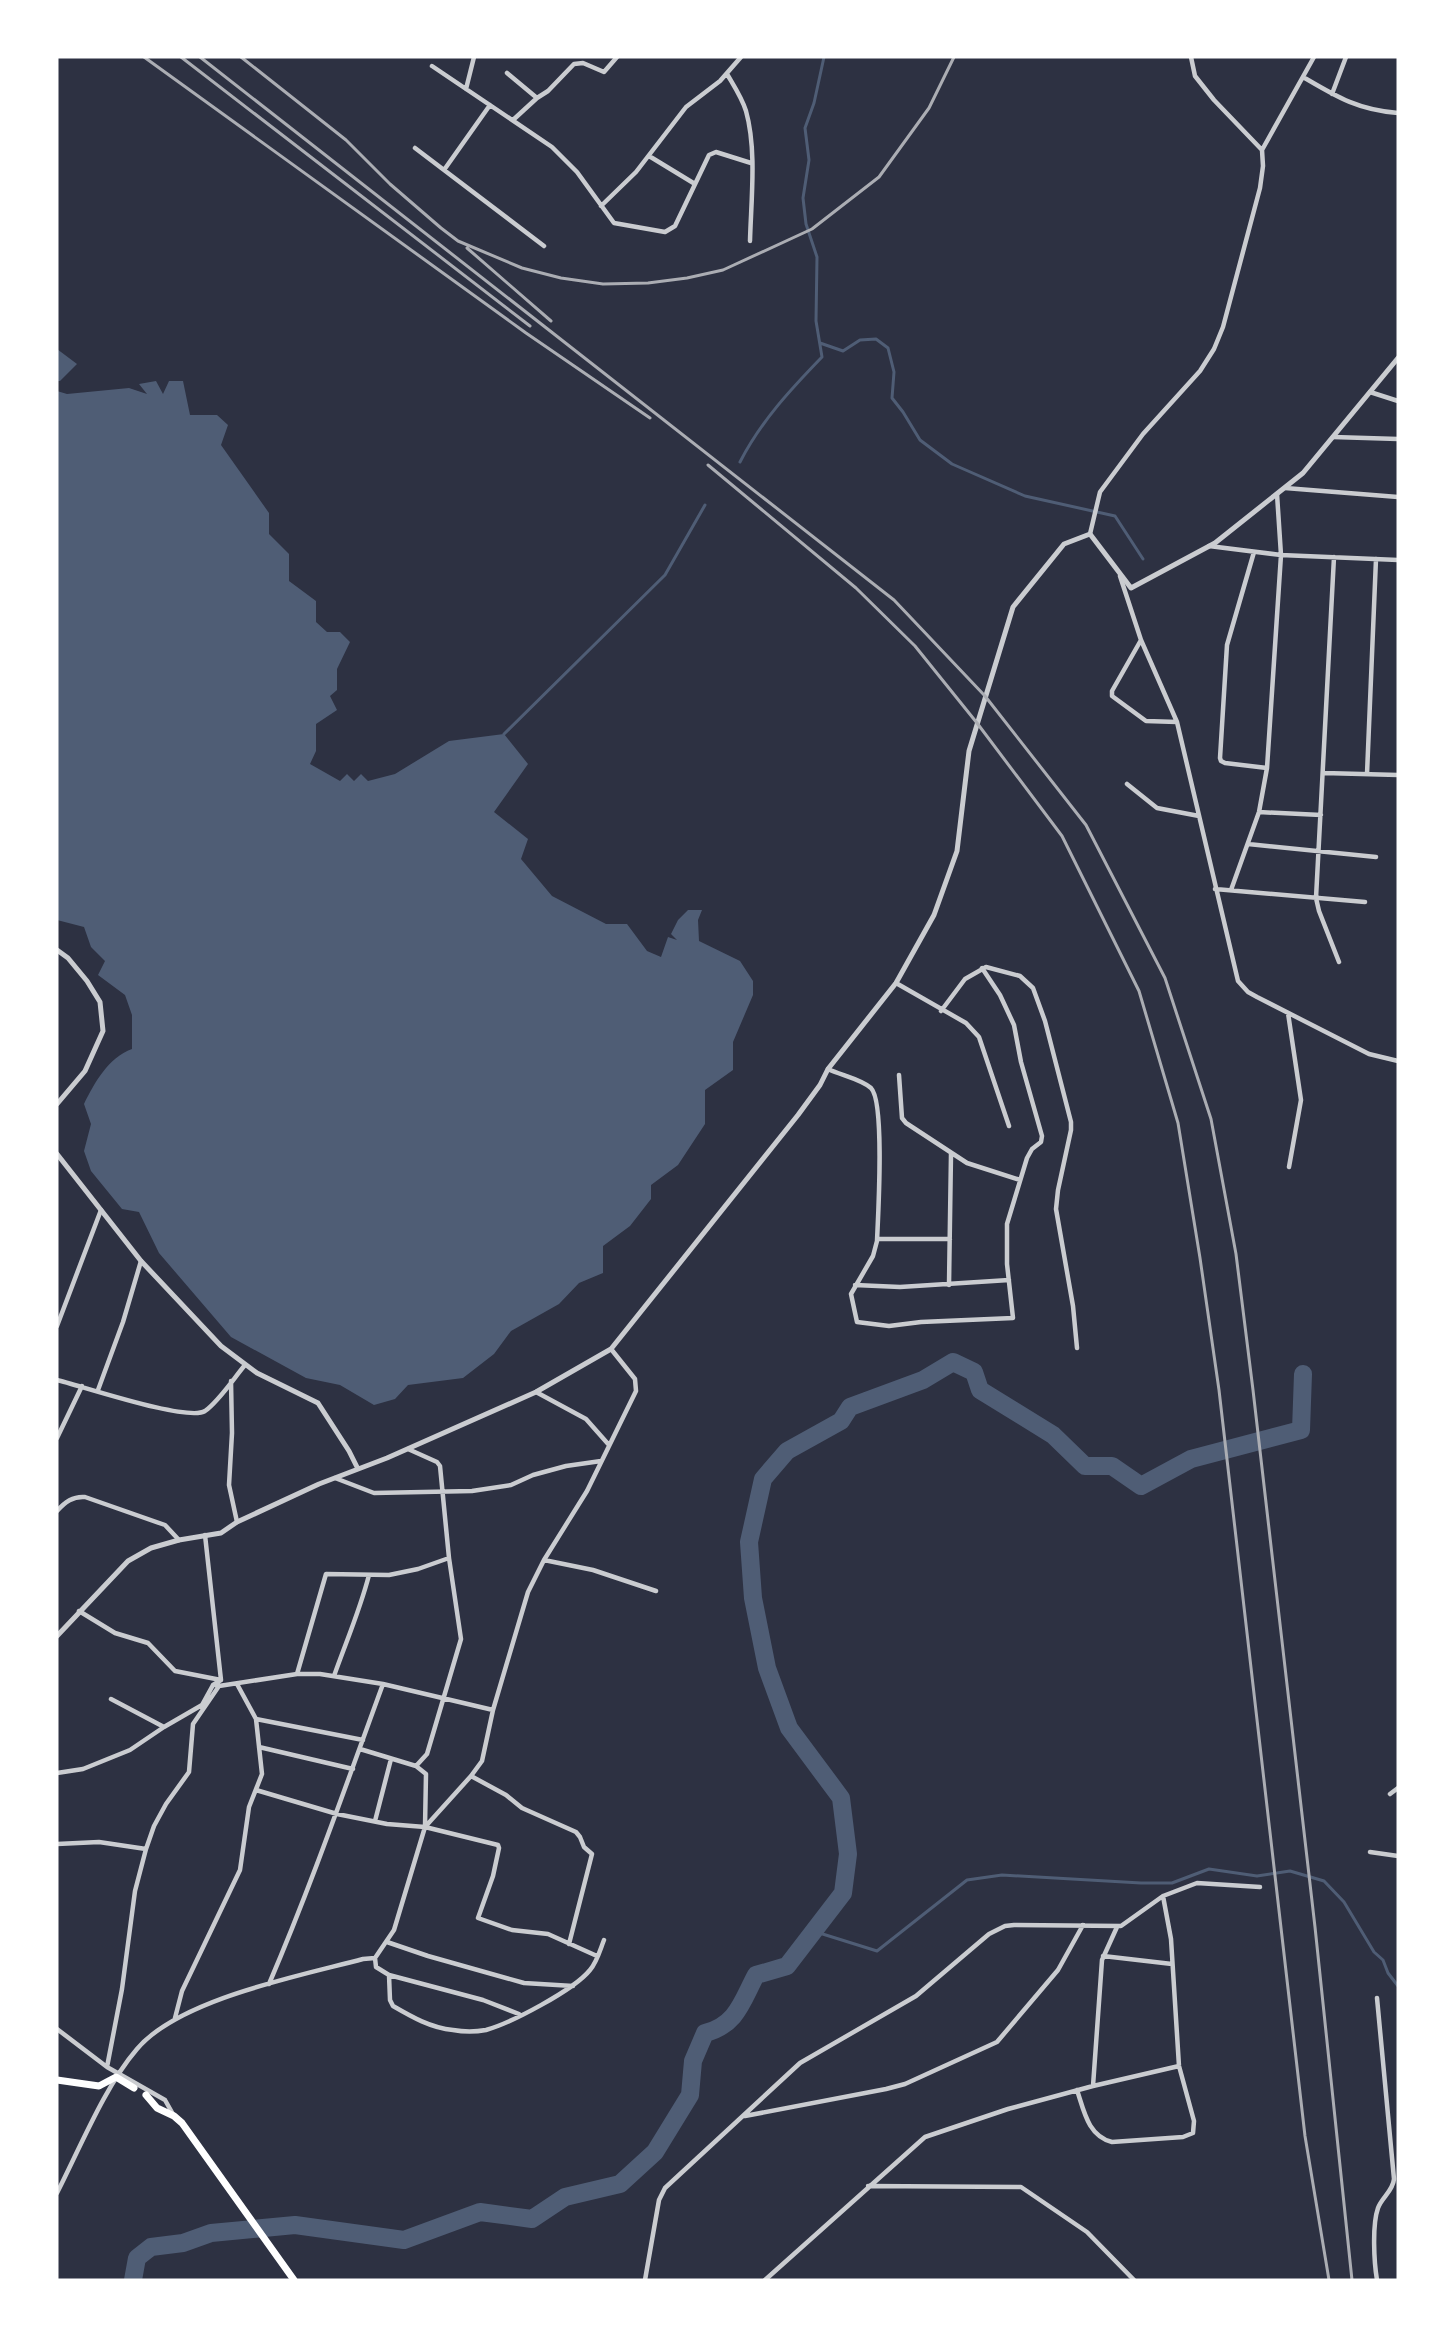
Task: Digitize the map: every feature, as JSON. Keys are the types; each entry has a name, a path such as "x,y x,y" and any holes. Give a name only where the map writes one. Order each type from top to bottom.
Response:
{"main road":[{"path":"57,2080 99,2086 117,2076 134,2088"},
{"path":"146,2095 157,2108 174,2116 199,2145 294,2280"}],"street":[{"path":"466,89 474,57"},
{"path":"513,120 537,98 548,92 574,64 583,63 604,72 617,57"},
{"path":"601,206 636,172 692,100 727,74 741,57"},
{"path":"1191,57 1196,76 1214,100 1262,150"},
{"path":"1090,534 1100,492 1143,434 1200,371 1214,350 1223,327 1260,188 1263,166 1262,150 1314,57"},
{"path":"1332,94 1347,57"},
{"path":"432,66 552,147 566,159 610,219 620,225 670,231 675,226 709,155 713,152 751,163"},
{"path":"507,73 537,98"},
{"path":"727,74 746,112 751,163 750,241"},
{"path":"1303,77 1332,94 1368,110 1398,113"},
{"path":"444,170 490,105"},
{"path":"415,148 544,246"},
{"path":"649,156 695,184"},
{"path":"1090,534 1131,588 1209,546 1304,473 1398,358"},
{"path":"1370,392 1398,401"},
{"path":"1333,437 1398,439"},
{"path":"1285,488 1398,497"},
{"path":"1232,890 1259,812 1267,768 1281,555 1277,494"},
{"path":"57,1636 128,1561 151,1548 179,1540 221,1533 237,1522 335,1478 408,1449 536,1392 611,1349 798,1115 820,1085 828,1069 896,983 934,915 957,851 969,751 1013,607 1064,544 1090,534"},
{"path":"1209,546 1281,555 1398,560"},
{"path":"1254,552 1227,645 1220,758 1225,763 1267,768"},
{"path":"1335,557 1316,898 1339,962"},
{"path":"1367,774 1376,559"},
{"path":"1120,573 1141,640 1177,722 1238,981 1248,992 1369,1054 1398,1061"},
{"path":"1141,640 1112,691 1112,696 1146,721 1177,722"},
{"path":"1324,773 1398,775"},
{"path":"1127,784 1157,808 1199,816"},
{"path":"1259,812 1322,815"},
{"path":"1248,844 1376,857"},
{"path":"1215,889 1365,902"},
{"path":"57,950 87,981 96,995 103,1031 85,1071 57,1104"},
{"path":"941,1011 961,983 982,968 990,967 1020,976 1033,988 1058,1069 1071,1130 1057,1194 1057,1220 1073,1306 1077,1348"},
{"path":"828,1069 868,1086 876,1096 880,1147 877,1239 873,1256 850,1294 856,1322 890,1326 921,1322 1012,1319 1014,1317 1006,1256 1007,1224 1029,1153 1040,1144 1042,1136 1021,1062 1014,1025 1000,995 982,968"},
{"path":"896,983 941,1011 966,1023 981,1040 1009,1126"},
{"path":"1288,1013 1301,1100 1289,1167"},
{"path":"898,1075 904,1121 967,1163 1020,1180"},
{"path":"57,1154 141,1261 221,1346 245,1365 318,1403 358,1469"},
{"path":"949,1285 951,1154"},
{"path":"57,1326 101,1210"},
{"path":"877,1239 950,1239"},
{"path":"98,1390 123,1322 141,1261"},
{"path":"855,1285 900,1287 1009,1280"},
{"path":"425,1827 482,1761 492,1710 528,1592 544,1560 587,1491 634,1397 635,1378 611,1349"},
{"path":"57,1380 168,1411 198,1413 206,1410 245,1365"},
{"path":"231,1381 232,1433 229,1485 237,1522"},
{"path":"57,1438 82,1386"},
{"path":"536,1392 586,1419 609,1445"},
{"path":"408,1449 439,1464 444,1492 449,1558 461,1639 427,1754 416,1766"},
{"path":"335,1478 374,1493 472,1491 511,1485 533,1475 561,1467 601,1461"},
{"path":"57,1511 77,1496 85,1497 165,1525 179,1540"},
{"path":"107,2067 122,1989 135,1891 146,1849 158,1819 189,1772 193,1724 218,1684 205,1535"},
{"path":"297,1674 326,1574 402,1573 449,1558"},
{"path":"544,1560 593,1570 656,1591"},
{"path":"334,1676 361,1607 369,1575"},
{"path":"80,1611 115,1632 148,1643 175,1671 218,1684 237,1684 297,1674 334,1676 383,1684 492,1710"},
{"path":"57,1773 83,1769 114,1758 139,1745 202,1705 218,1684"},
{"path":"175,2018 182,1991 240,1870 249,1808 262,1774 256,1719 237,1684"},
{"path":"269,1984 304,1902 383,1684"},
{"path":"111,1699 164,1727"},
{"path":"256,1719 363,1740"},
{"path":"259,1747 353,1769"},
{"path":"360,1749 416,1766 426,1774 425,1827 397,1920 387,1942 375,1958 376,1967 389,1975 490,2002 520,2014"},
{"path":"375,1821 391,1759"},
{"path":"471,1776 506,1795 522,1808 576,1832 584,1847 591,1852 592,1856 569,1944"},
{"path":"1390,1794 1398,1788"},
{"path":"256,1790 337,1814 425,1827 499,1846 493,1876 478,1916 479,1919 520,1932 543,1933 597,1956"},
{"path":"57,1844 99,1842 146,1849"},
{"path":"1370,1852 1398,1856"},
{"path":"645,2280 661,2193 800,2063 924,1991 997,1930 1014,1925 1125,1925 1163,1896 1197,1883 1260,1887"},
{"path":"1077,2090 1089,2125 1103,2140 1112,2142 1189,2136 1193,2133 1195,2127 1179,2066 1171,1939 1163,1896"},
{"path":"745,2116 905,2084 987,2048 1004,2036 1058,1970 1083,1925"},
{"path":"1093,2086 1103,1956 1117,1926"},
{"path":"389,1975 390,2000 393,2006 428,2025 453,2030 484,2030 573,1986 590,1970 604,1941"},
{"path":"387,1942 524,1983 573,1986"},
{"path":"1103,1956 1172,1964"},
{"path":"57,2193 117,2076 138,2048 175,2018 255,1988 363,1959 375,1958"},
{"path":"1377,1998 1394,2179 1392,2188 1378,2209 1374,2259 1377,2280"},
{"path":"57,2029 117,2076 165,2100 174,2116"},
{"path":"765,2280 925,2137 1008,2109 1179,2066"},
{"path":"868,2186 1021,2187 1087,2232 1134,2280"}],"water":[{"path":"57,349 77,364 60,381 57,381"},
{"path":"156,381 163,394 169,381 183,381 190,415 217,415 228,425 221,445 269,513 269,534 289,554 289,581 316,601 316,622 327,632 340,632 350,642 337,669 337,690 330,696 337,710 316,724 316,751 310,764 340,781 347,774 354,781 361,774 368,781 395,774 449,741 504,734 528,764 494,812 528,839 521,859 552,896 606,924 627,924 647,951 661,957 668,937 677,940 671,934 678,920 688,910 702,910 698,920 699,941 740,961 753,981 753,995 733,1042 733,1070 705,1090 705,1124 678,1165 651,1185 651,1199 630,1226 603,1246 603,1273 579,1283 559,1304 511,1331 494,1354 463,1378 408,1385 395,1399 374,1405 340,1385 306,1378 231,1337 159,1253 139,1212 122,1209 91,1171 84,1151 91,1124 84,1104 109,1065 123,1053 132,1049 132,1015 125,995 98,975 105,961 91,947 84,927 57,920 57,391 67,394 129,388 147,394 139,384"}],"waterway":[{"path":"740,462 767,419 822,357 816,321 817,257 806,224 803,198 809,160 805,128 814,103 824,57"},
{"path":"820,343 843,351 860,340 876,339 888,348 894,372 892,398 920,440 952,464 1025,496 1115,516 1143,559"},
{"path":"504,734 665,575 705,505"},
{"path":"133,2280 137,2258 151,2247 183,2243 211,2233 295,2225 404,2240 480,2212 532,2219 565,2197 620,2184 655,2152 690,2095 693,2061 705,2033 716,2029 732,2018 756,1975 787,1966 843,1893 848,1854 841,1798 789,1728 767,1668 753,1598 749,1542 763,1479 787,1451 841,1421 850,1407 923,1380 953,1362 974,1372 980,1390 1053,1435 1085,1466 1112,1466 1141,1486 1191,1459 1301,1430 1303,1374"},
{"path":"813,1931 877,1951 967,1880 1002,1875 1172,1883 1209,1869 1257,1876 1290,1871 1324,1881 1344,1902 1374,1952 1383,1960 1388,1973 1398,1986"}],"railway":[{"path":"144,57 526,333 650,418"},
{"path":"181,57 530,326"},
{"path":"200,57 894,600 985,696 1086,825 1165,978 1211,1119 1236,1254 1315,1927 1352,2280"},
{"path":"241,57 346,140 390,184 458,241 522,268 561,278 603,284 648,283 723,270 812,229 879,177 929,108 954,57"},
{"path":"467,248 551,321"},
{"path":"708,465 856,588 915,646 977,723 1062,836 1139,991 1178,1123 1200,1258 1219,1390 1305,2136 1329,2280"}]}
